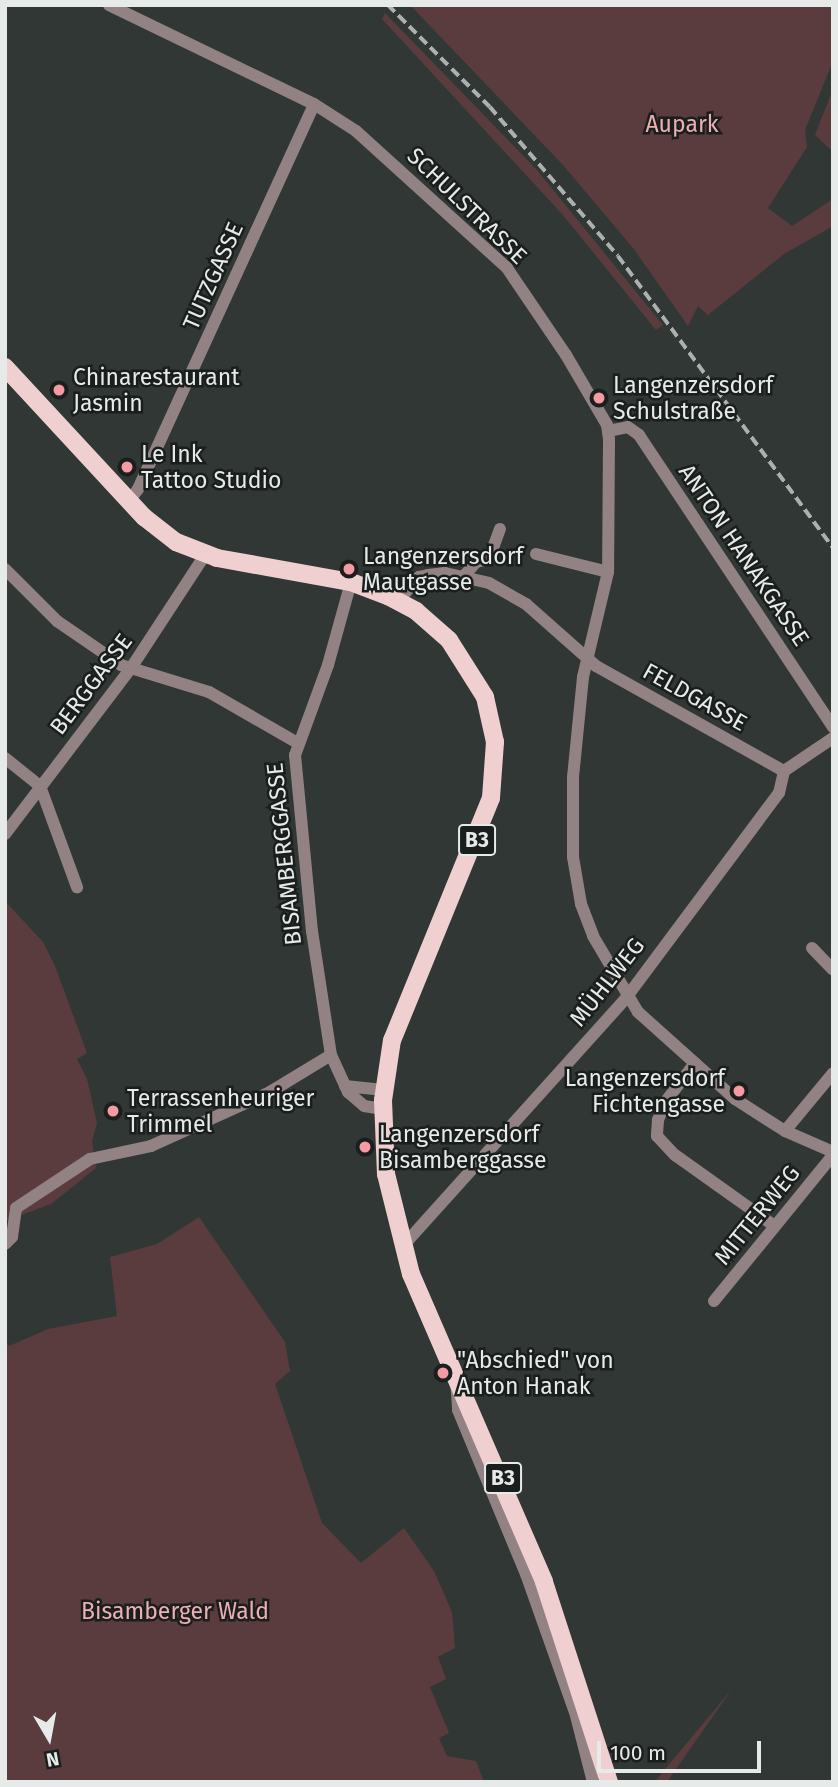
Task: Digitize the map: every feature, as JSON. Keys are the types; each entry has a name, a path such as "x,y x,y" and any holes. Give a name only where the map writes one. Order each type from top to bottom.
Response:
{"main road":[{"name":"B3","path":"5,367 158,530 205,555 351,582 398,601 440,631 476,678 491,721 495,769 488,813 401,1015 384,1090 388,1191 402,1247 544,1582 609,1782"}],"street":[{"name":"SCHULSTRASSE","path":"109,5 314,104 356,131 507,268 566,355 608,431 608,572 587,659 573,777 575,880 593,936 626,998 695,1063 735,1099 785,1131 833,1153"},
{"name":"TUTZGASSE","path":"129,501 314,104"},
{"name":"ANTON HANAKGASSE","path":"608,431 628,427 639,435 833,727"},
{"path":"398,601 419,577 464,576 476,562 489,559 500,529"},
{"path":"536,554 608,572"},
{"name":"BERGGASSE","path":"5,834 131,668 205,555"},
{"path":"5,569 57,621 131,668 209,692 296,742"},
{"name":"FELDGASSE","path":"464,576 489,583 526,604 587,659 784,771"},
{"name":"BISAMBERGGASSE","path":"351,582 328,665 296,742 312,931 331,1055 345,1086 359,1103 383,1108"},
{"path":"784,771 833,738"},
{"path":"5,758 40,786 77,887"},
{"name":"MÜHLWEG","path":"402,1247 626,998 779,793 784,771"},
{"path":"812,948 833,970"},
{"path":"5,1244 12,1237 16,1208 90,1158 151,1146 270,1092 331,1055"},
{"path":"695,1063 666,1101 658,1119 657,1136 675,1156 774,1225"},
{"path":"785,1131 833,1073"},
{"path":"345,1086 384,1090"},
{"name":"MITTERWEG","path":"714,1301 833,1153"},
{"path":"457,1375 458,1410 527,1574 575,1712 593,1782"}],"green space":[{"name":"Aupark","path":"410,5 833,5 833,61 805,130 807,147 768,208 792,226 833,199 833,226 784,254 708,315 698,306 688,326 633,248 562,164"},
{"path":"385,13 537,170 663,325 656,330 562,214 382,19"},
{"path":"833,89 833,152 815,135"},
{"path":"5,901 43,942 55,966 87,1053 77,1059 87,1079 97,1123 92,1141 96,1168 51,1204 5,1221"},
{"name":"Bisamberger Wald","path":"199,1217 285,1342 290,1371 275,1384 322,1523 361,1563 404,1528 434,1571 452,1612 455,1648 438,1657 446,1679 430,1687 449,1733 439,1738 447,1756 476,1761 484,1782 5,1782 5,1340 9,1346 48,1329 117,1316 110,1257 157,1244"},
{"path":"732,1689 667,1782 655,1782 661,1774"}],"railway":[{"path":"388,5 490,107 618,256 833,548"}],"place":[{"name":"Chinarestaurant Jasmin","path":"59,390"},
{"name":"Langenzersdorf Schulstraße","path":"599,398"},
{"name":"Le Ink Tattoo Studio","path":"127,467"},
{"name":"Langenzersdorf Mautgasse","path":"349,569"},
{"name":"Langenzersdorf Fichtengasse","path":"739,1091"},
{"name":"Terrassenheuriger Trimmel","path":"113,1111"},
{"name":"Langenzersdorf Bisamberggasse","path":"365,1147"},
{"name":"\"Abschied\" von Anton Hanak","path":"443,1373"}]}
